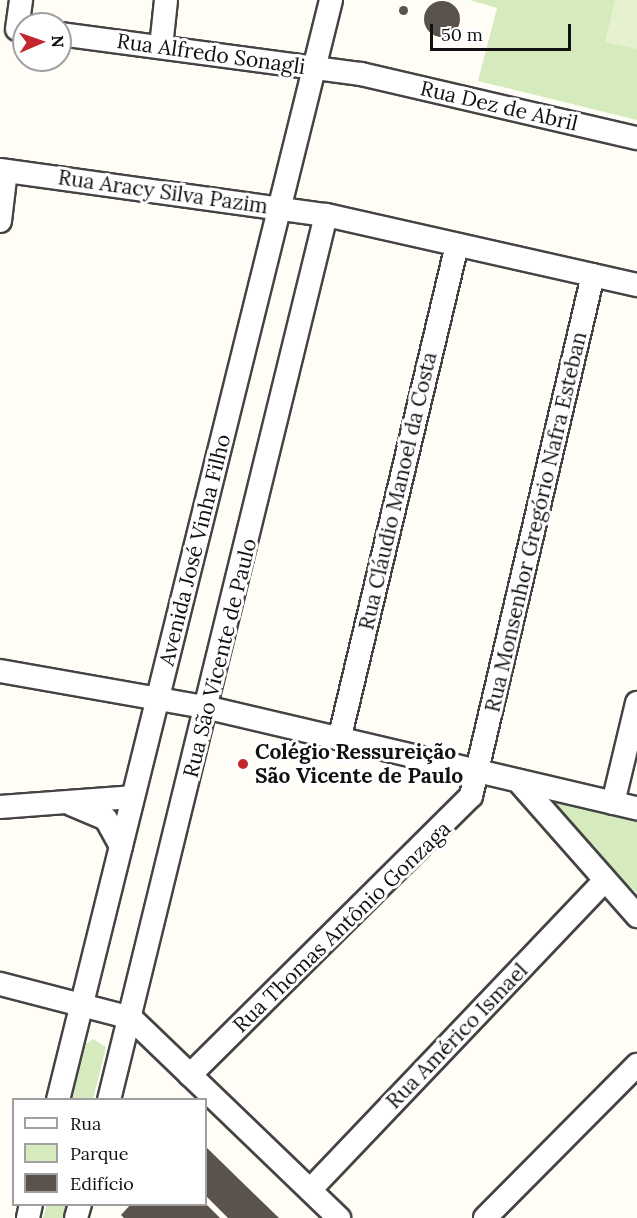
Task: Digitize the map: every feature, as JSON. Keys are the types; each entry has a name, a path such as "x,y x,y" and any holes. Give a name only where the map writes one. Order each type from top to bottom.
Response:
{"street":[{"path":"161,47 166,0"},
{"name":"Avenida José Vinha Filho","path":"59,1098 331,0"},
{"name":"Rua Alfredo Sonagli","path":"72,36 361,74"},
{"name":"Rua Dez de Abril","path":"361,74 637,138"},
{"path":"0,221 3,170"},
{"name":"Rua Aracy Silva Pazim","path":"3,170 326,215 637,285"},
{"name":"Rua São Vicente de Paulo","path":"110,1098 132,1018 209,708 326,215"},
{"name":"Rua Cláudio Manoel da Costa","path":"340,736 457,245"},
{"name":"Rua Monsenhor Gregório Nafra Esteban","path":"480,769 593,276"},
{"path":"0,671 209,708 340,736 480,769 519,782 637,808"},
{"path":"613,803 637,703"},
{"name":"Rua Thomas Antônio Gonzaga","path":"190,1075 460,812 480,769"},
{"path":"519,782 603,882 637,916"},
{"path":"0,807 132,797"},
{"path":"57,803 84,806 106,819 120,846"},
{"name":"Rua Américo Ismael","path":"310,1190 603,882"},
{"path":"0,984 83,1003 132,1018 339,1218"},
{"path":"485,1218 637,1065"}],"green space":[{"path":"470,0 637,0 637,120 478,81 497,8"},
{"path":"615,0 637,0 637,49 605,42"},
{"path":"555,798 637,818 637,893 555,814"},
{"path":"93,1039 106,1047 93,1098 72,1098 86,1044"},
{"path":"46,1206 67,1206 63,1218 43,1218"}],"building":[{"path":"442,1 454,7 460,19 454,31 442,37 430,31 424,19 430,7"},
{"path":"403,6 407,10 403,14 399,10"},
{"path":"207,1148 279,1218 228,1218 207,1197"},
{"path":"207,1205 220,1218 124,1218 121,1215 129,1206"}],"place":[{"name":"Colégio Ressureição São Vicente de Paulo","path":"243,764"}]}
